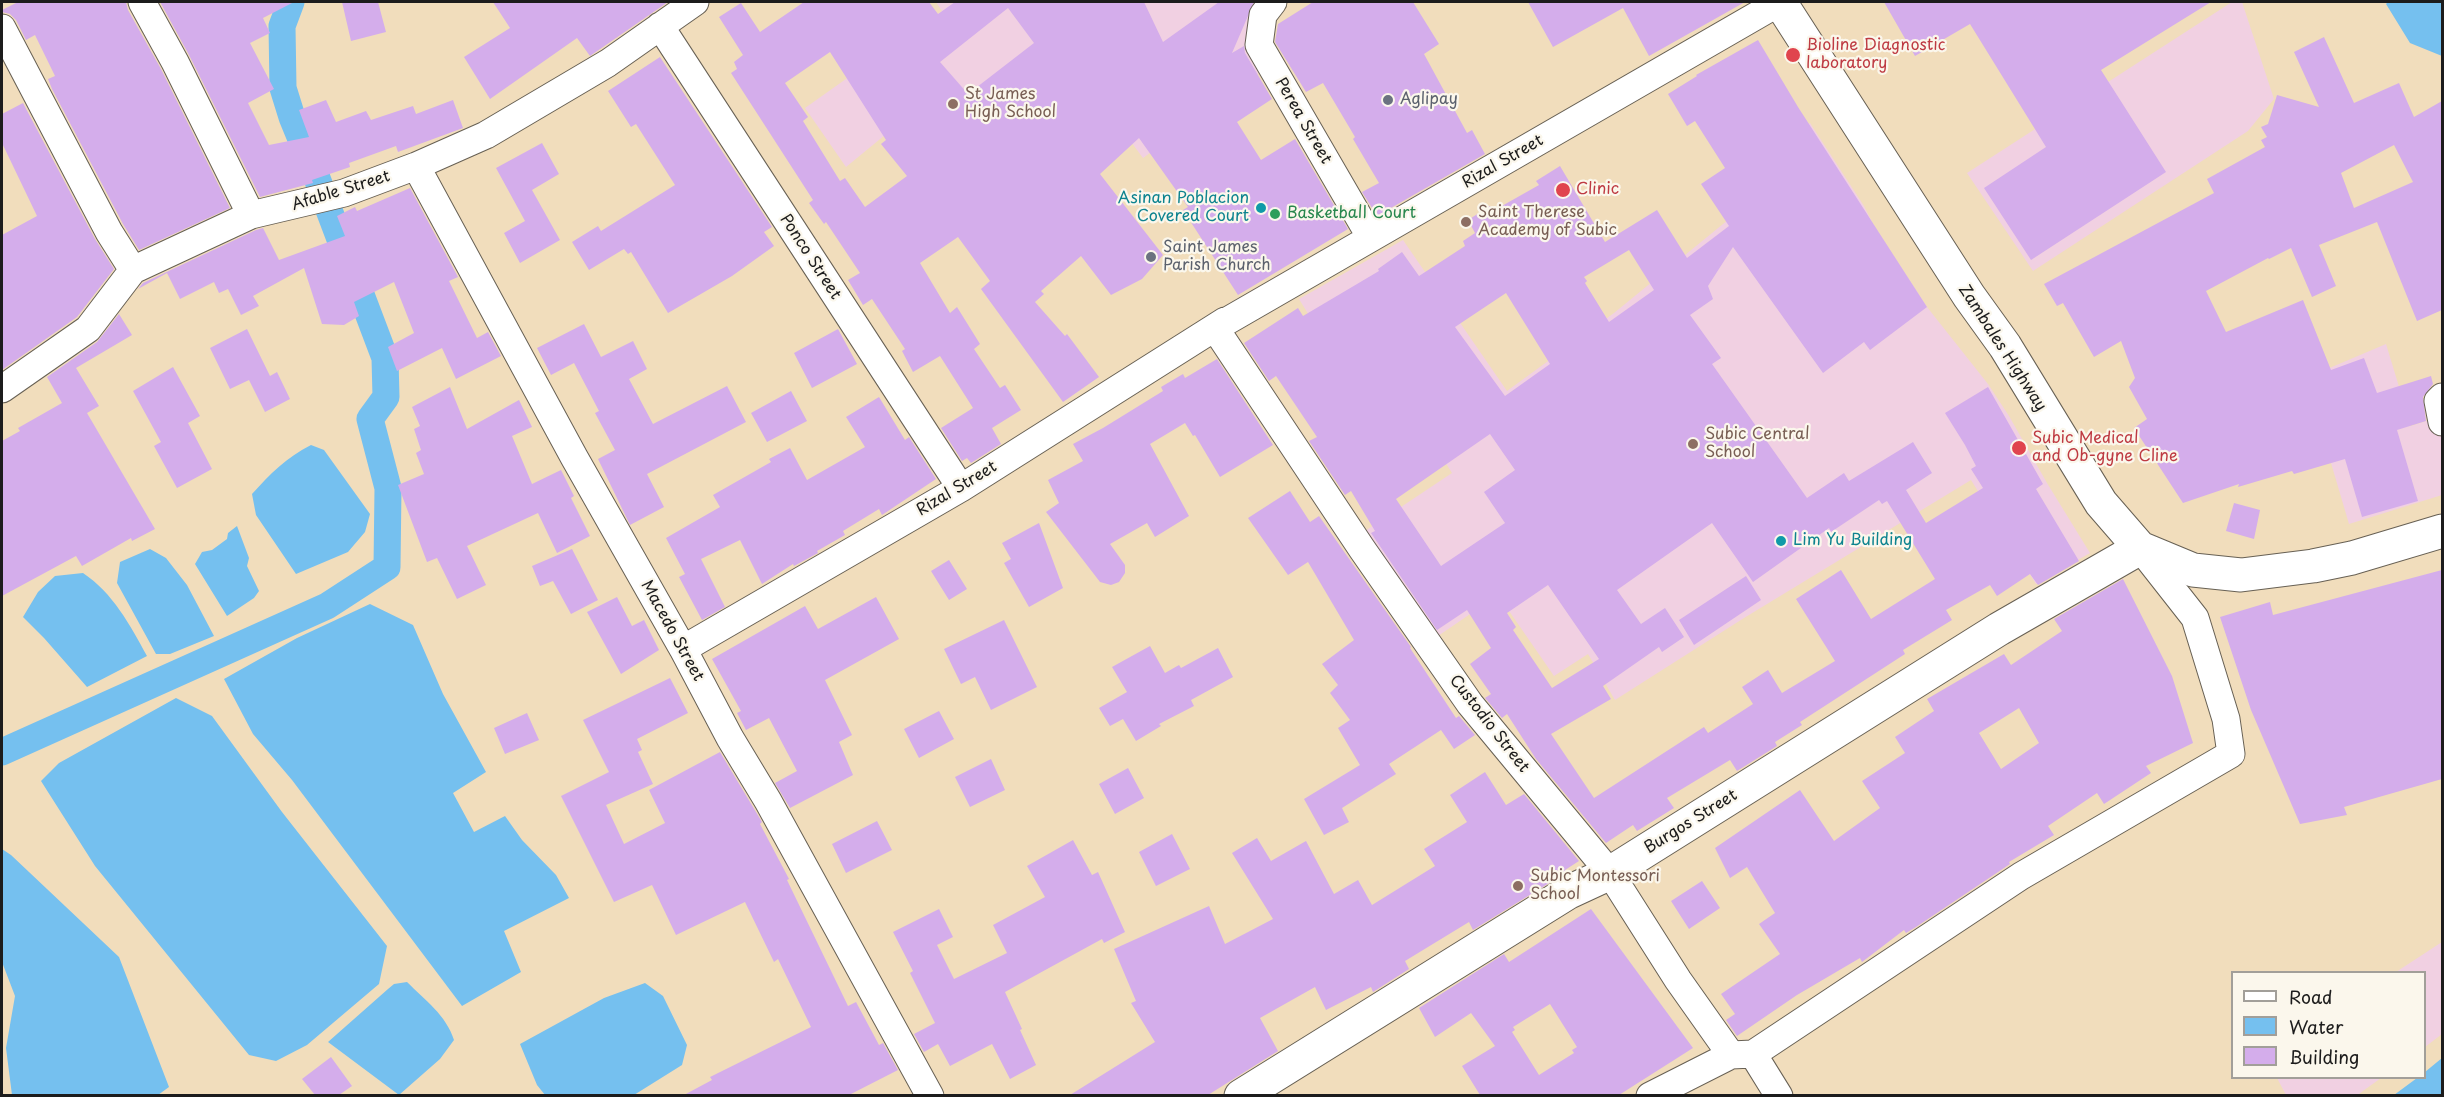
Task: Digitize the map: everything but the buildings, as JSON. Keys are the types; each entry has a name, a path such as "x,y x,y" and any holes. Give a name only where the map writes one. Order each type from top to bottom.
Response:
{"street":[{"path":"142,2 175,62 251,215"},
{"name":"Afable Street","path":"2,389 88,329 133,270 251,215 344,193 416,166 507,123 600,68 695,2"},
{"name":"Perea Street","path":"1273,2 1263,15 1259,45 1371,238"},
{"name":"Rizal Street","path":"683,649 961,488 1220,324 1780,2"},
{"name":"Zambales Highway","path":"1780,2 1969,296 2005,346 2101,503 2140,548 2193,570 2241,575 2333,562 2442,531"},
{"name":"Ponco Street","path":"660,26 961,488"},
{"path":"2,28 109,232 133,270"},
{"name":"Macedo Street","path":"416,166 574,457 930,1095"},
{"name":"Custodio Street","path":"1220,324 1362,549 1470,704 1610,873 1678,980 1779,1095"},
{"path":"2442,397 2438,401 2442,422"},
{"path":"1650,1095 1742,1054 2021,876 2231,754 2226,719 2195,618 2140,548"},
{"name":"Burgos Street","path":"1241,1095 1569,892 1610,873 1999,629 2140,548"}],"shaded area":[{"name":"St James High School","path":"936,2 1263,2 1260,72 1143,158 1100,100 907,117 846,167 805,108 942,11"},
{"path":"2232,2 2242,2 2274,99 2248,131 2033,271 1967,173"},
{"name":"Subic Central School","path":"1810,123 1927,307 1988,384 2009,416 2090,553 2036,584 1971,480 1744,618 1615,700 1588,654 1554,676 1498,595 1438,636 1365,531 1452,473 1398,387 1334,356 1299,299 1403,240 1507,391 1614,313 1750,202 1731,179"},
{"path":"2386,344 2411,426 2442,416 2442,495 2349,524 2306,378"},
{"path":"2442,942 2442,1034 2426,1046 2426,971 2398,971"},
{"path":"2278,1079 2380,1079 2356,1096 2286,1095"}],"water":[{"path":"2388,2 2442,2 2442,56 2410,43 2386,4"},
{"path":"311,445 324,450 370,514 365,532 348,552 296,574 256,515 252,494 279,466"},
{"path":"237,526 249,558 247,566 259,591 254,598 227,616 195,564 202,552 212,550 227,539 228,533"},
{"path":"150,549 166,558 187,585 214,636 170,654 156,654 117,583 120,562"},
{"path":"83,573 112,600 147,656 87,687 23,617 38,592 55,576"},
{"path":"370,604 413,625 443,694 486,772 453,793 474,832 505,816 522,840 556,875 569,898 504,931 521,972 462,1006 292,780 253,734 224,679 297,638"},
{"path":"176,698 212,716 282,812 387,946 379,984 307,1045 276,1061 249,1055 95,866 41,781 59,763"},
{"path":"2,849 119,957 169,1087 158,1095 12,1095 6,1048 15,996 2,962"},
{"path":"407,982 440,1015 454,1040 440,1059 399,1095 328,1042 394,984"},
{"path":"645,983 663,996 687,1045 682,1065 634,1095 545,1095 537,1085 520,1044 604,998"},
{"path":"2442,1058 2442,1095 2394,1095 2416,1079 2426,1079 2426,1071"}],"waterway":[{"path":"2,752 327,606 387,567 388,488 370,419 386,397 385,358 292,117 283,88 282,26 291,2"}],"place":[{"name":"Bioline Diagnostic laboratory","path":"1793,55"},
{"name":"Aglipay","path":"1388,100"},
{"name":"St James High School","path":"953,104"},
{"name":"Clinic","path":"1563,190"},
{"name":"Asinan Poblacion Covered Court","path":"1261,208"},
{"name":"Basketball Court","path":"1275,214"},
{"name":"Saint Therese Academy of Subic","path":"1466,222"},
{"name":"Saint James Parish Church","path":"1151,257"},
{"name":"Subic Central School","path":"1693,444"},
{"name":"Subic Medical and Ob-gyne Cline","path":"2019,448"},
{"name":"Lim Yu Building","path":"1781,541"},
{"name":"Subic Montessori School","path":"1518,886"}]}
